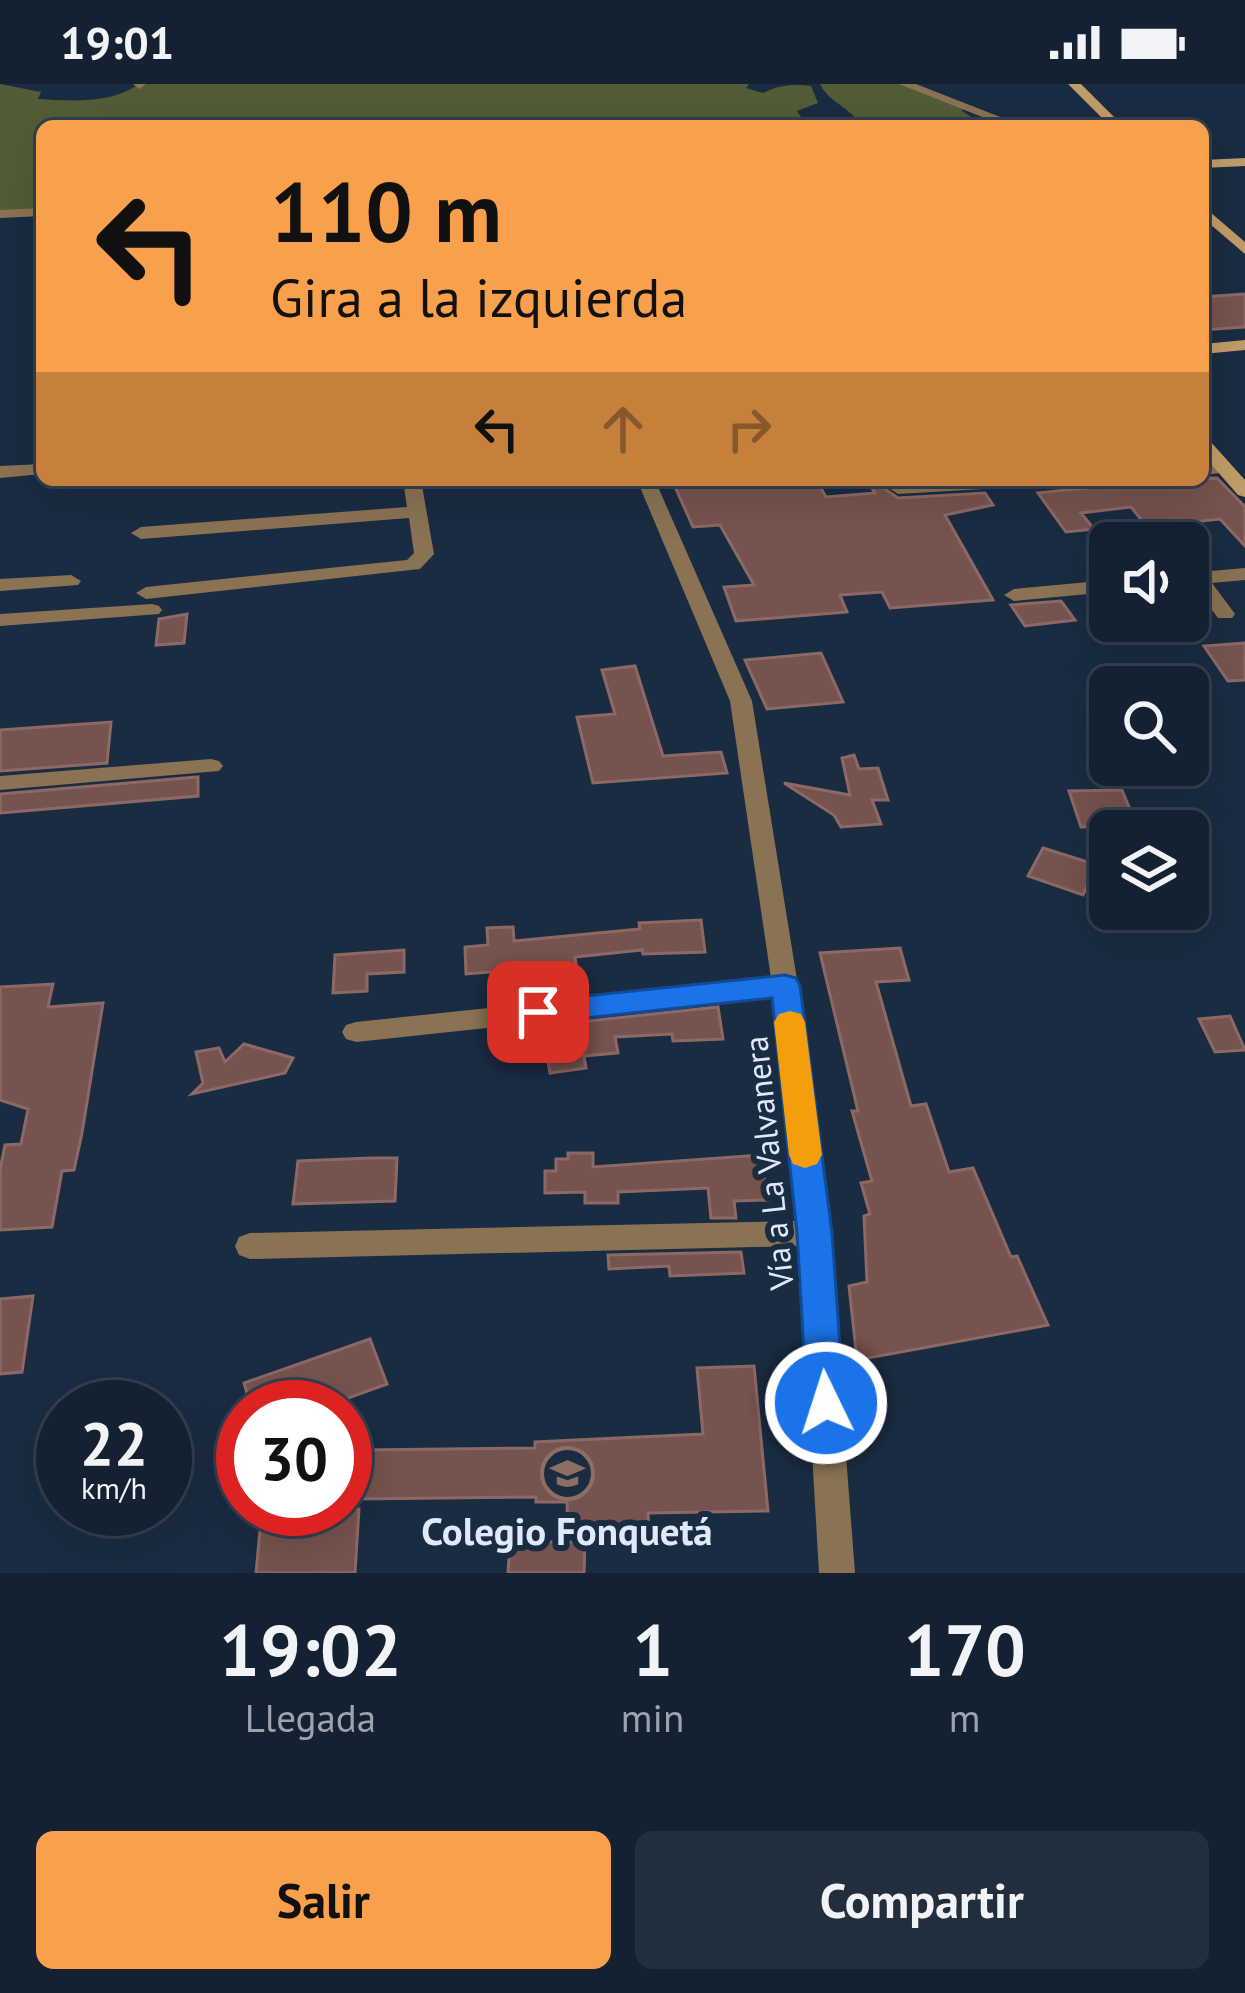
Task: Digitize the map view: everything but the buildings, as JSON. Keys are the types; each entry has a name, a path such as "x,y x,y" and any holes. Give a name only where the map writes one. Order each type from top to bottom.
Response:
{"street":[{"path":"905,84 1001,120"},
{"path":"1074,84 1111,120"},
{"path":"1209,164 1245,162"},
{"path":"0,214 36,212"},
{"path":"1209,216 1245,250"},
{"path":"1209,348 1245,344"},
{"path":"0,472 36,469"},
{"path":"1213,469 1245,491"},
{"path":"0,620 413,565 424,554 413,486"},
{"name":"Vía a La Valvanera","path":"649,486 741,701 785,986 814,1233 837,1573"},
{"path":"898,488 932,486"},
{"path":"141,533 416,512"},
{"path":"1209,577 1245,574"},
{"path":"0,585 71,581"},
{"path":"1014,595 1089,588"},
{"path":"1209,596 1225,614"},
{"path":"0,783 211,766"},
{"path":"356,1032 785,986"},
{"path":"250,1246 814,1233"}],"green space":[{"path":"0,84 41,92 38,99 78,100 116,95 139,84 749,84 746,88 763,93 798,85 811,86 818,103 797,111 803,120 36,120 36,212 0,214"},
{"path":"820,84 905,84 975,107 961,110 975,120 856,120"}],"slow traffic":[{"path":"790,1022 805,1155"}],"place":[{"name":"Colegio Fonquetá","path":"567,1473"}],"route":[{"path":"538,1012 785,986 814,1233 826,1403"}]}
